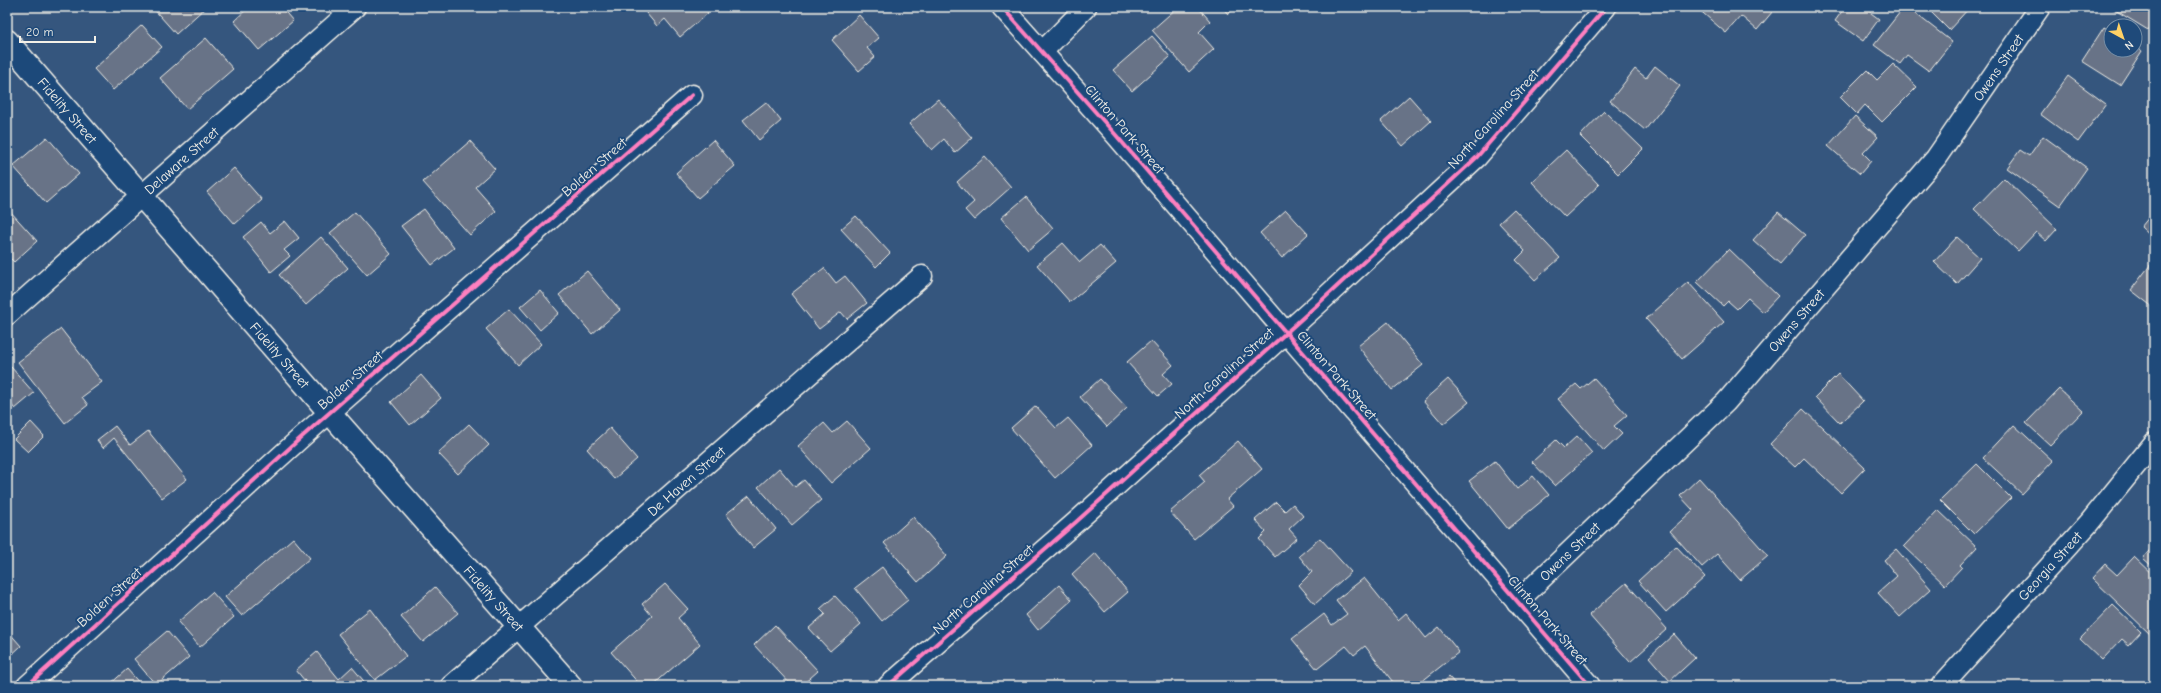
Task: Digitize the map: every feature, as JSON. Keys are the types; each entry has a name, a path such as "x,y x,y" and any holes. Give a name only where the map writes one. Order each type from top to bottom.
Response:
{"main road":[{"name":"Fidelity Street","path":"7,41 141,197 571,686"}],"street":[{"name":"Delaware Street","path":"7,315 355,7"},
{"name":"Clinton Park Street","path":"1002,7 1590,686"},
{"path":"1042,52 1086,7"},
{"name":"North Carolina Street","path":"888,686 1076,522 1477,157 1606,7"},
{"name":"Owens Street","path":"1517,602 1726,402 1936,158 2040,7"},
{"name":"Bolden Street","path":"26,686 330,413 692,95"},
{"name":"De Haven Street","path":"451,686 922,276"},
{"name":"Georgia Street","path":"1941,686 2089,523 2154,443"}],"building":[{"path":"152,7 206,7 176,34"},
{"path":"249,7 281,7 293,21 259,50 234,21"},
{"path":"300,7 313,7 306,13"},
{"path":"641,7 703,7 708,13 680,37 665,19 657,26"},
{"path":"1178,7 1198,7 1210,21 1199,32 1214,49 1189,72 1152,30"},
{"path":"1222,7 1236,7 1228,14"},
{"path":"1696,7 1768,7 1773,11 1757,30 1741,16 1726,33"},
{"path":"1845,7 1863,7 1879,19 1863,41 1835,21"},
{"path":"1904,7 1907,7 1952,42 1929,71 1907,55 1900,64 1874,45"},
{"path":"1926,7 1970,7 1949,30"},
{"path":"2110,7 2154,7 2154,20 2148,30 2143,27 2143,18 2128,18"},
{"path":"859,15 879,38 867,48 875,57 859,71 832,40"},
{"path":"142,25 162,47 113,90 94,69"},
{"path":"2103,29 2103,58 2137,58 2120,85 2082,61"},
{"path":"1152,36 1170,57 1132,91 1113,70"},
{"path":"206,38 233,69 187,109 160,78"},
{"path":"1893,64 1917,87 1882,122 1865,105 1857,114 1840,97 1867,70 1877,80"},
{"path":"1655,66 1680,86 1645,130 1610,101 1635,69 1646,78"},
{"path":"2068,76 2106,104 2078,142 2040,114"},
{"path":"1409,96 1431,121 1403,146 1381,121"},
{"path":"938,99 972,138 955,153 944,139 932,150 909,124"},
{"path":"766,102 781,121 759,140 743,120"},
{"path":"1604,111 1643,149 1618,174 1580,136"},
{"path":"1855,116 1878,137 1863,153 1871,161 1860,174 1828,146"},
{"path":"2043,136 2087,168 2060,206 2007,168 2020,150 2029,156"},
{"path":"47,137 79,174 46,203 13,166"},
{"path":"713,140 735,166 698,198 676,173"},
{"path":"470,141 495,169 475,187 496,211 470,235 423,182"},
{"path":"1566,150 1599,185 1565,217 1532,182"},
{"path":"985,157 1011,187 974,220 965,210 974,202 957,182"},
{"path":"234,168 262,200 235,224 207,192"},
{"path":"2004,178 2057,229 2046,241 2036,232 2018,251 1974,209"},
{"path":"1026,197 1053,229 1028,250 1001,218"},
{"path":"424,209 454,248 432,265 401,226"},
{"path":"1514,209 1560,258 1535,280 1516,260 1525,251 1499,223"},
{"path":"9,210 37,241 14,262 7,255 7,211"},
{"path":"1286,210 1308,234 1282,258 1260,233"},
{"path":"2154,211 2154,239 2141,227"},
{"path":"355,212 391,254 367,275 330,233"},
{"path":"1778,212 1805,235 1780,264 1753,240"},
{"path":"856,216 890,253 876,267 841,229"},
{"path":"285,221 299,238 284,250 290,256 271,272 243,237 261,222 270,233"},
{"path":"321,237 348,268 306,305 279,275"},
{"path":"1957,237 1980,258 1957,284 1934,262"},
{"path":"1063,243 1080,262 1100,245 1116,263 1070,302 1037,265"},
{"path":"1729,249 1778,296 1763,312 1748,298 1737,309 1728,301 1723,306 1697,282"},
{"path":"2154,260 2154,308 2131,290"},
{"path":"824,268 836,283 845,276 867,303 847,319 841,312 819,329 791,294"},
{"path":"587,271 620,310 592,334 559,295"},
{"path":"1688,282 1724,322 1682,359 1646,319"},
{"path":"540,290 559,313 540,330 520,307"},
{"path":"509,309 541,344 518,365 486,329"},
{"path":"1388,322 1423,365 1392,390 1358,346"},
{"path":"61,329 102,382 82,397 88,405 65,423 18,362"},
{"path":"1151,341 1173,365 1163,374 1172,384 1158,396 1127,362"},
{"path":"11,367 34,393 15,409 7,400 7,371"},
{"path":"1838,374 1863,401 1840,423 1815,397"},
{"path":"421,375 441,398 410,425 391,402"},
{"path":"1594,378 1627,415 1614,426 1622,434 1604,451 1558,399 1576,384 1581,389"},
{"path":"1100,379 1127,408 1107,427 1080,397"},
{"path":"1448,379 1469,402 1443,424 1423,401"},
{"path":"2059,389 2083,411 2050,445 2026,423"},
{"path":"1036,406 1056,428 1068,418 1092,445 1055,478 1011,428"},
{"path":"1803,409 1865,468 1841,493 1804,458 1795,467 1770,444"},
{"path":"847,421 871,448 831,483 798,446 824,423 833,433"},
{"path":"31,422 44,436 28,452 14,439"},
{"path":"469,424 489,445 458,474 438,453"},
{"path":"2014,425 2053,461 2022,494 1983,458"},
{"path":"115,426 130,445 148,431 187,479 162,498 114,438 103,448 97,440"},
{"path":"610,428 637,459 614,479 587,449"},
{"path":"1577,436 1592,453 1555,486 1532,462 1556,440 1564,448"},
{"path":"1238,441 1262,469 1227,499 1233,506 1194,539 1170,512 1205,482 1199,475"},
{"path":"1495,461 1517,489 1533,476 1549,495 1508,529 1469,481"},
{"path":"1977,464 2011,498 1974,534 1940,500"},
{"path":"779,468 795,487 804,480 821,500 792,525 758,487"},
{"path":"1699,478 1768,556 1740,580 1717,554 1702,567 1670,531 1693,510 1680,496"},
{"path":"749,496 776,529 753,548 726,514"},
{"path":"1276,502 1285,511 1293,504 1303,516 1289,529 1297,538 1275,557 1259,539 1266,532 1255,520"},
{"path":"1938,510 1977,547 1960,565 1962,567 1945,585 1904,546"},
{"path":"913,517 947,556 918,582 884,543"},
{"path":"293,538 310,558 242,616 225,597"},
{"path":"1320,538 1351,572 1315,604 1299,585 1312,572 1299,556"},
{"path":"2154,545 2154,568 2143,558"},
{"path":"1676,546 1705,577 1666,612 1638,581"},
{"path":"1896,549 1931,589 1900,617 1878,593 1897,576 1884,560"},
{"path":"1095,553 1128,592 1105,612 1072,574"},
{"path":"2134,557 2154,576 2154,638 2092,578 2105,564 2117,575"},
{"path":"882,567 908,600 882,621 855,588"},
{"path":"1364,578 1398,620 1406,613 1426,638 1439,627 1459,652 1416,686 1396,686 1365,646 1354,655 1346,646 1317,669 1292,639 1324,614 1332,625 1347,614 1336,600"},
{"path":"1626,583 1667,629 1630,662 1589,615"},
{"path":"665,584 688,609 678,618 700,644 652,686 641,686 611,652 652,616 642,604"},
{"path":"1059,585 1072,600 1038,630 1026,615"},
{"path":"435,587 458,613 423,642 401,617"},
{"path":"212,592 234,617 200,647 178,622"},
{"path":"835,596 861,624 830,651 809,628 825,614 820,609"},
{"path":"2113,605 2141,632 2129,645 2122,639 2102,660 2080,639"},
{"path":"370,609 406,656 375,680 338,634"},
{"path":"775,625 818,671 801,686 792,686 754,645"},
{"path":"7,630 21,646 7,659"},
{"path":"167,631 189,657 156,685 134,659"},
{"path":"1674,634 1695,658 1670,681 1649,657"},
{"path":"317,652 339,679 352,667 368,686 309,686 296,670"},
{"path":"127,669 142,686 108,686"},
{"path":"1449,677 1457,686 1439,686"}],"cycle path":[{"path":"1002,7 1115,134 1590,686"},
{"path":"888,686 1076,522 1318,304 1477,157 1606,7"},
{"path":"27,686 304,435 692,95"}]}
